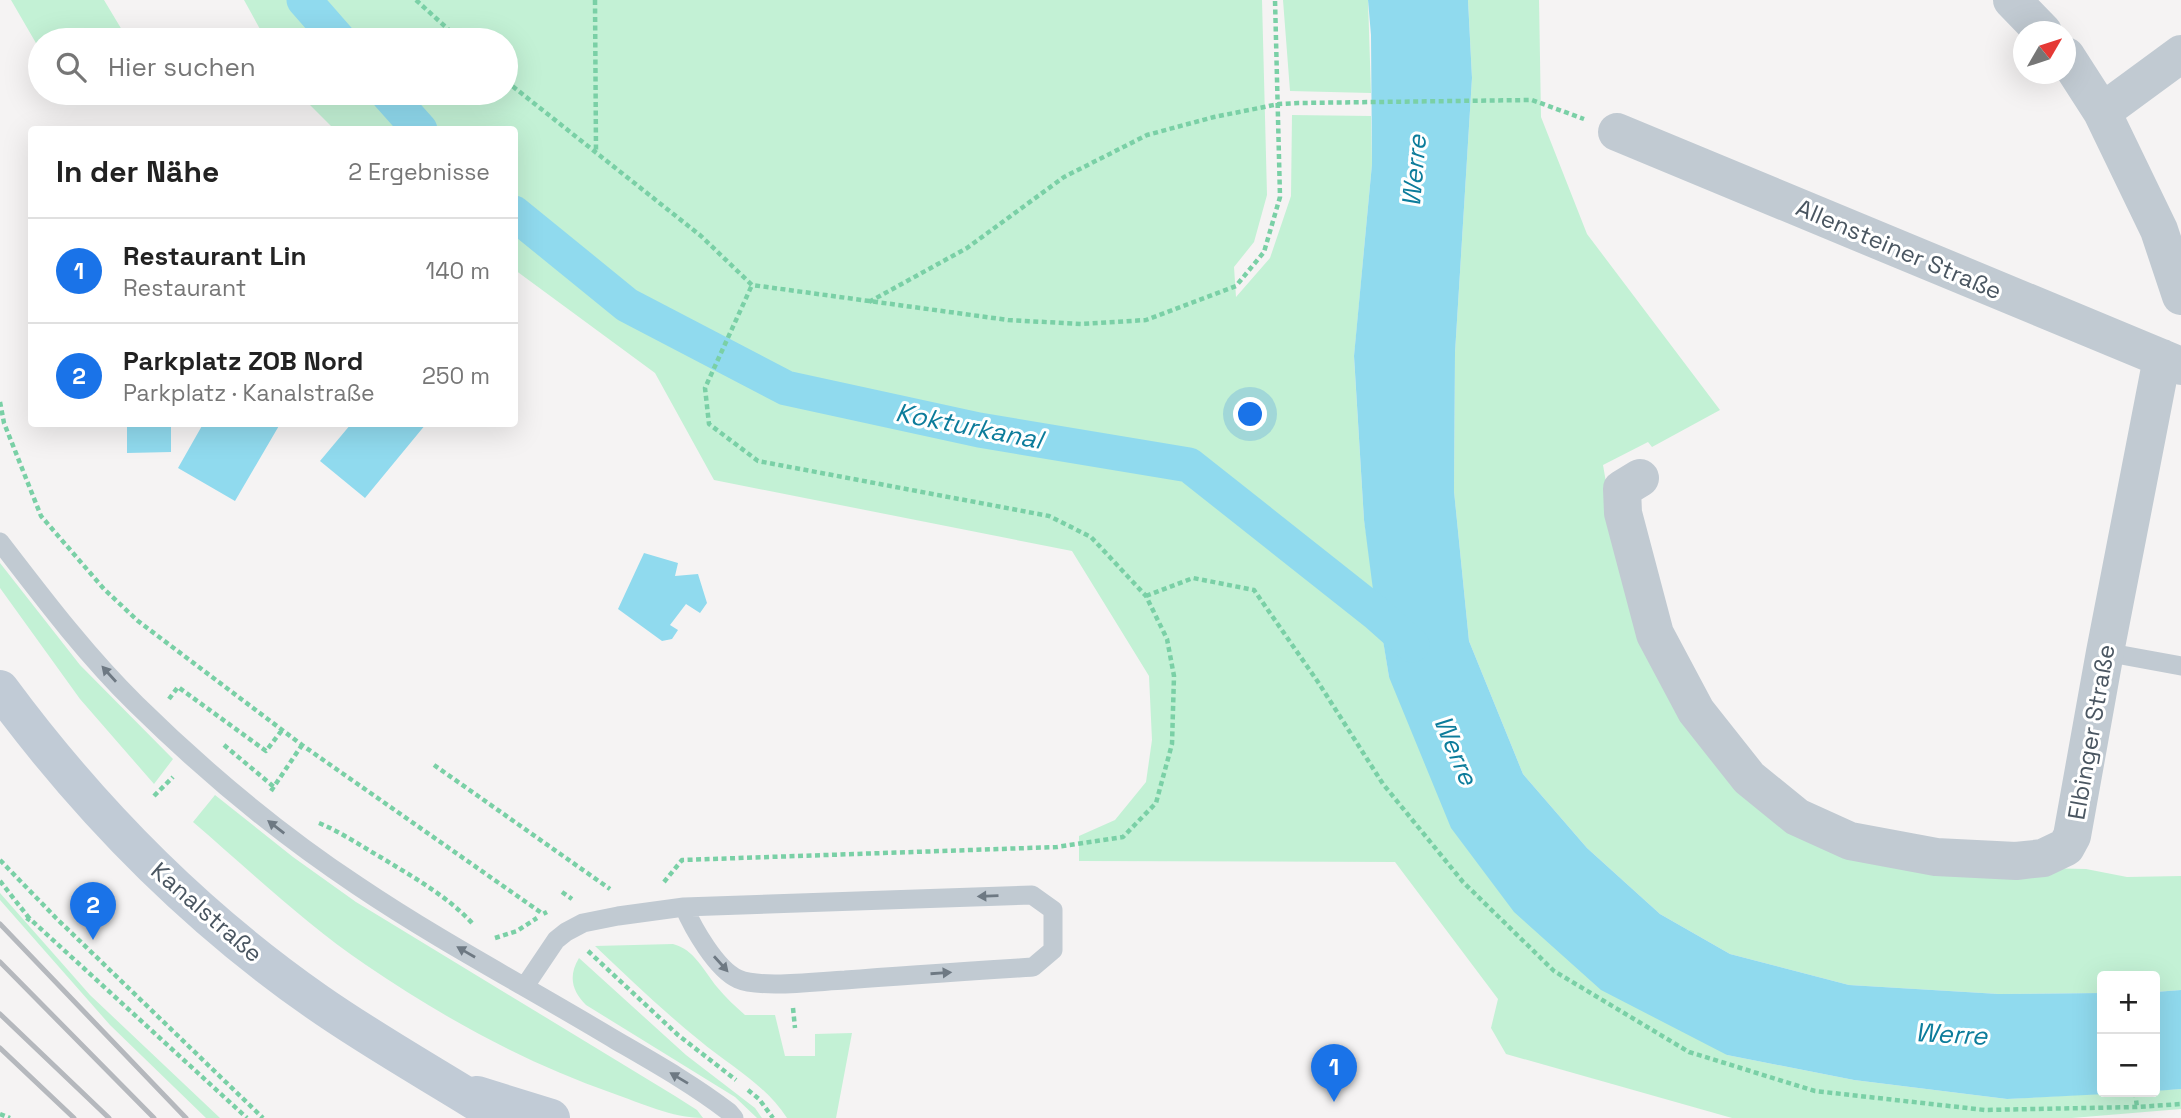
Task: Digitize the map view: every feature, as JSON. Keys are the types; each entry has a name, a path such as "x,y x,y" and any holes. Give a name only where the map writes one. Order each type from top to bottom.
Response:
{"main road":[{"name":"Kanalstraße","path":"0,689 76,785 160,873 213,920 316,1001 502,1118"},
{"name":"Kanalstraße","path":"455,1088 551,1118"}],"street":[{"path":"2012,0 2032,21"},
{"path":"2102,112 2181,54"},
{"path":"2076,72 2102,112 2159,230 2181,296"},
{"name":"Allensteiner Straße","path":"1617,132 2172,362"},
{"name":"Elbinger Straße","path":"1640,478 1622,489 1623,513 1655,634 1696,711 1749,778 1797,817 1850,841 1936,858 2016,861 2043,858 2066,847 2072,836 2105,652 2172,362"}],"lane":[{"path":"0,542 70,631 136,704 217,779 287,835 358,886 687,1083 734,1118"},
{"path":"2105,652 2181,666"},
{"path":"525,986 556,940 583,923 684,907 1032,895 1053,910 1053,950 1033,967 790,984 748,982 736,979 708,950 692,926 684,907"}],"path":[{"path":"416,0 447,28"},
{"path":"595,0 596,153"},
{"path":"518,91 701,236 752,285 1008,320 1081,324 1146,320 1236,286 1264,252 1280,197 1275,0"},
{"path":"869,302 967,248 1064,177 1147,135 1214,117 1279,104 1532,100 1617,132"},
{"path":"658,890 682,860 1057,847 1123,837 1156,803 1172,744 1174,676 1167,639 1146,596 1091,537 1049,516 758,461 709,424 705,388 752,285"},
{"path":"0,402 4,423 41,516 104,589 138,621 302,745 543,914"},
{"path":"1146,596 1192,578 1254,590 1318,682 1382,784 1463,882 1554,971 1689,1052 1815,1091 1984,1110 2181,1104"},
{"path":"169,699 178,687 266,751 282,730"},
{"path":"222,743 274,787"},
{"path":"267,798 302,745"},
{"path":"434,765 614,892 600,893"},
{"path":"155,796 164,786"},
{"path":"314,822 343,834 413,877 457,908 476,928"},
{"path":"0,860 56,918 263,1118"},
{"path":"0,881 28,919 247,1118"},
{"path":"562,892 572,900"},
{"path":"563,904 579,897"},
{"path":"487,939 504,937 553,909"},
{"path":"588,951 678,1035 759,1099 773,1118"},
{"path":"2136,1097 2137,1107"},
{"path":"0,1114 10,1118"}],"green space":[{"path":"11,0 104,0 121,28 28,28"},
{"path":"244,0 1262,0 1267,195 1254,242 1234,267 1236,297 1270,258 1291,196 1292,115 1371,116 1372,164 1354,357 1364,520 1389,677 1727,1055 1854,1080 2007,1099 2097,1094 2097,1097 2160,1097 2160,1090 2181,1089 2181,1109 2072,1118 1732,1118 1506,1054 1491,1028 1498,999 1395,862 1079,861 1079,836 1115,820 1146,782 1152,740 1149,676 1072,551 714,480 655,373 518,272 518,126 331,126 310,105 518,105 518,28 259,28"},
{"path":"1283,0 1368,0 1371,93 1290,91"},
{"path":"1468,0 1539,0 1541,117 1587,234 1720,410 1652,447 1648,442 1603,465 1612,517 1648,637 1791,827 2040,868 2086,869 2127,877 2181,876 2181,990 2160,992 2160,971 2097,971 2097,993 1999,994 1849,985 1730,954 1660,914 1587,848 1523,774 1469,641 1454,491 1455,353 1472,78"},
{"path":"0,563 80,665 173,759 154,784 80,699 0,588"},
{"path":"215,795 293,857 356,902 675,1096 697,1110 703,1118 680,1116 579,1081 485,1037 395,984 321,932 193,822"},
{"path":"0,893 90,995 220,1118 206,1118 110,1025 0,900"},
{"path":"673,944 693,956 720,991 745,1015 775,1015 785,1056 815,1056 815,1034 852,1033 836,1118 787,1118 758,1085 686,1029 595,946"},
{"path":"579,958 686,1055 755,1108 762,1118 757,1118 735,1097 586,1005 577,994 573,983 573,971"}],"water":[{"name":"Werre","path":"1368,0 1468,0 1472,78 1455,353 1454,491 1469,641 1523,774 1587,848 1660,914 1730,954 1849,985 1999,994 2097,993 2097,1094 2007,1099 1854,1080 1727,1055 1601,990 1514,912 1451,828 1389,677 1380,622 1376,613 1364,520 1354,356 1372,164 1371,35"},
{"path":"127,427 171,427 171,452 127,453"},
{"path":"201,427 278,427 235,501 178,468"},
{"path":"348,427 424,427 365,498 320,461"},
{"path":"644,553 678,563 675,576 698,574 707,603 700,613 686,604 670,625 678,630 672,639 662,641 618,609"},
{"path":"2181,990 2181,1089 2160,1091 2160,992"}],"waterway":[{"name":"Kokturkanal","path":"304,0 328,28"},
{"name":"Kokturkanal","path":"398,105 416,126"},
{"name":"Kokturkanal","path":"518,216 627,305 786,388 979,430 1189,465 1376,613 1412,645"}],"railway":[{"path":"0,924 186,1118"},
{"path":"0,962 154,1118"},
{"path":"0,1014 109,1118"},
{"path":"0,1048 74,1118"}],"place":[{"name":"Parkplatz ZOB Nord","path":"93,940"},
{"name":"Restaurant Lin","path":"1334,1102"}]}
